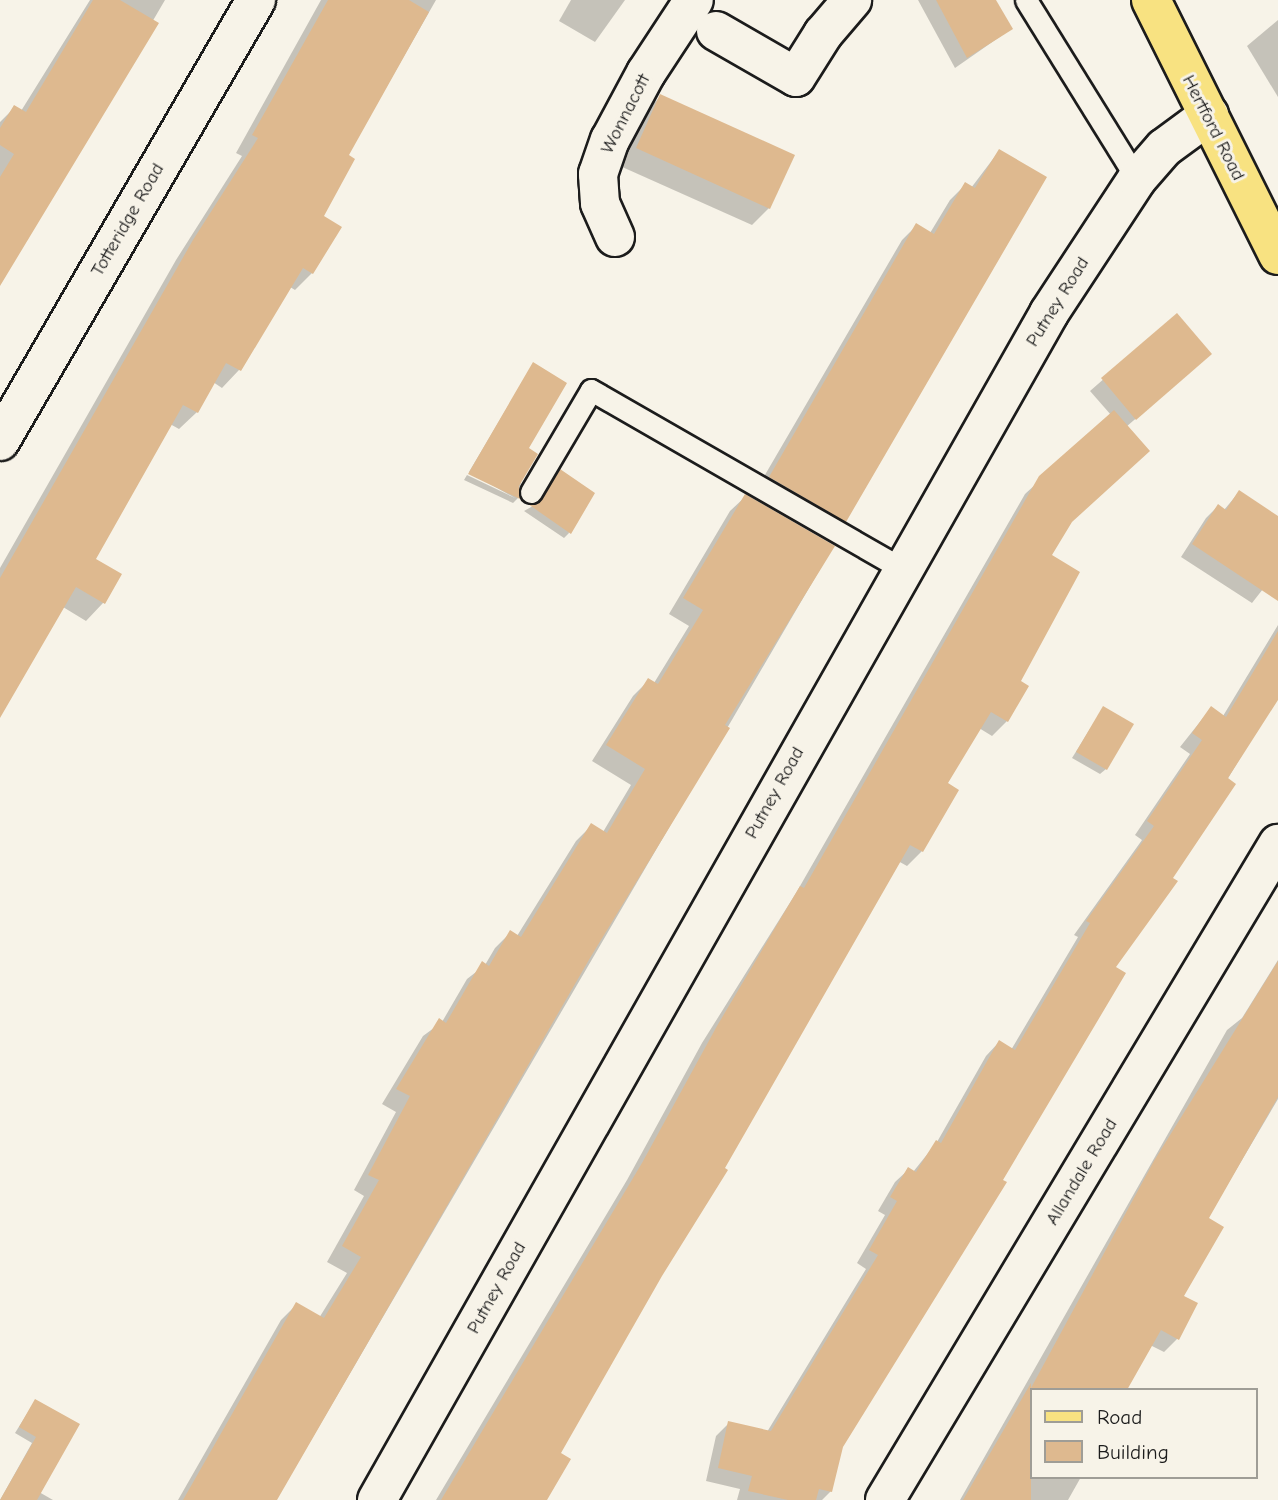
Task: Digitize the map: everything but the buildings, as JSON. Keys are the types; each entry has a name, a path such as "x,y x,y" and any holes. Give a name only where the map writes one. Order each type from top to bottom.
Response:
{"main road":[{"name":"Hertford Road","path":"1151,0 1276,245"}],"street":[{"name":"Totteridge Road","path":"0,441 256,0"},
{"name":"Wonnacott","path":"615,237 600,203 598,174 610,140 646,73 694,0"},
{"path":"716,31 796,77 823,34 852,0"},
{"name":"Putney Road","path":"377,1500 901,568 1049,313 1137,179 1164,148 1209,115"},
{"name":"Allandale Road","path":"885,1500 1278,845"}],"lane":[{"path":"1026,0 1137,179"},
{"path":"531,492 591,390 901,568"}]}
